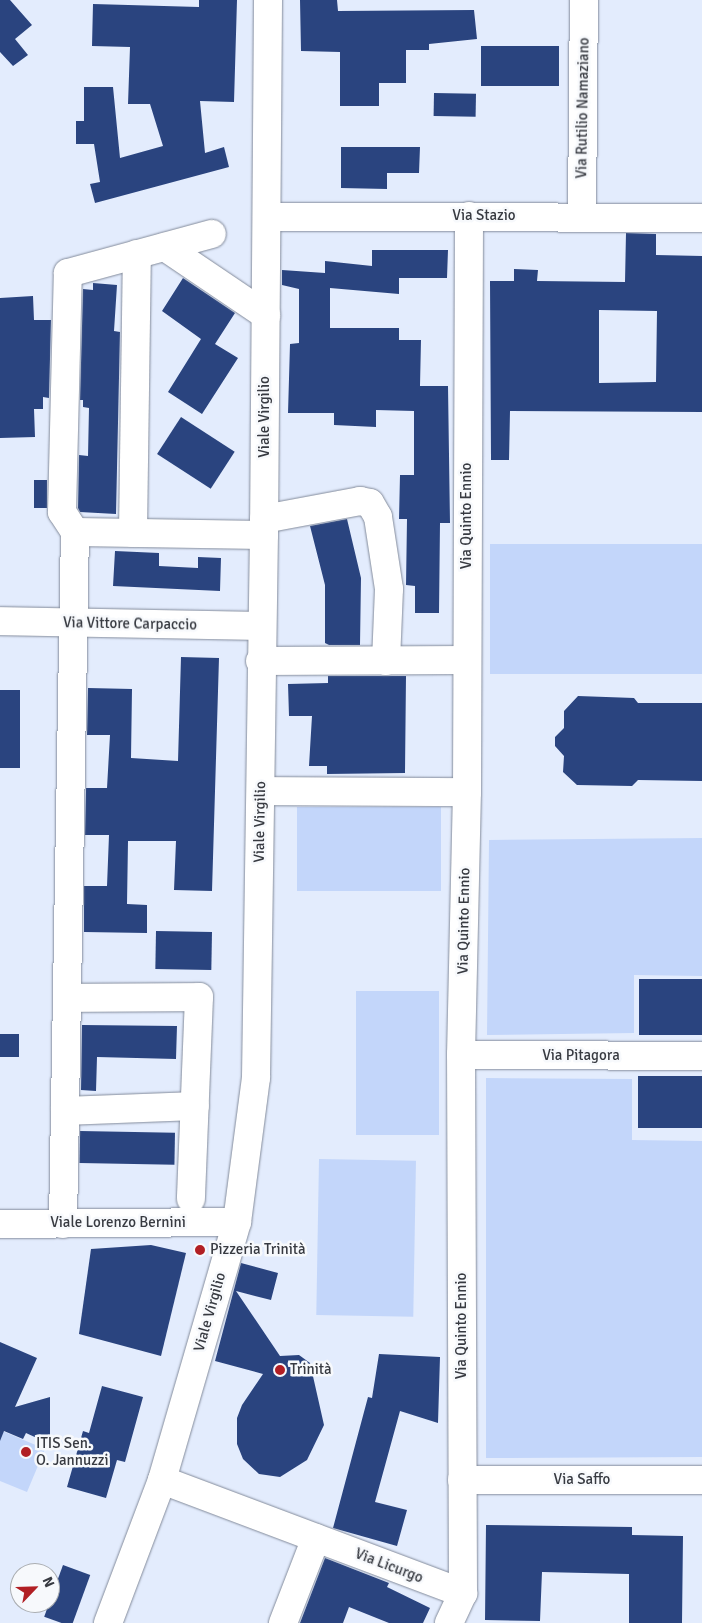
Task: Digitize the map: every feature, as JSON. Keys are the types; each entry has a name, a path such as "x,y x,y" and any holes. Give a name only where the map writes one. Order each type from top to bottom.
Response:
{"street":[{"name":"Viale Virgilio","path":"108,1623 162,1480 237,1222 256,1078 261,791 260,661 264,527 268,0"},
{"name":"Via Rutilio Namaziano","path":"582,216 584,0"},
{"name":"Via Quinto Ennio","path":"449,1623 463,1594 461,1055 467,792 469,216"},
{"name":"Via Stazio","path":"267,217 582,216 702,218"},
{"path":"63,1224 75,532 62,512 68,273 212,234"},
{"path":"164,247 266,315"},
{"path":"133,533 137,254"},
{"path":"75,532 133,533 264,527 360,501 370,503 378,517 389,589 386,661"},
{"name":"Via Vittore Carpaccio","path":"0,621 261,626"},
{"path":"260,661 467,660"},
{"path":"261,791 467,792"},
{"path":"67,998 199,997 191,1199"},
{"name":"Via Pitagora","path":"461,1055 702,1056"},
{"path":"65,1112 195,1106"},
{"name":"Viale Lorenzo Bernini","path":"0,1224 237,1222"},
{"name":"Via Licurgo","path":"162,1480 463,1594"},
{"name":"Via Saffo","path":"462,1480 702,1480"},
{"path":"283,1623 316,1538"}],"shaded area":[{"path":"490,544 702,544 702,674 490,674"},
{"path":"297,807 441,807 441,891 297,891"},
{"path":"702,838 702,976 634,975 634,1033 487,1035 489,840"},
{"path":"356,991 439,991 439,1135 356,1135"},
{"path":"486,1078 632,1079 632,1140 702,1141 702,1457 486,1458"},
{"path":"319,1159 416,1161 413,1317 316,1315"},
{"path":"0,1430 45,1449 27,1492 0,1481"}],"building":[{"path":"0,0 10,0 32,25 15,39 28,55 13,66 0,52"},
{"path":"199,0 237,0 234,102 200,101 205,153 224,147 229,167 95,203 90,184 100,182 94,144 76,144 76,121 84,121 84,87 113,87 120,158 163,146 150,104 128,104 130,47 92,46 93,4 199,7"},
{"path":"300,0 337,0 338,11 474,10 477,39 429,44 429,50 406,50 406,83 379,83 379,106 340,106 340,52 301,51"},
{"path":"481,46 559,46 559,86 481,86"},
{"path":"434,93 476,94 476,117 434,116"},
{"path":"341,147 420,147 419,173 387,173 387,189 341,188"},
{"path":"626,233 656,234 656,255 702,256 702,412 510,411 509,460 491,460 490,281 514,281 514,269 538,270 537,281 625,282","holes":["599,310 657,311 656,382 599,383"]},
{"path":"372,250 448,250 447,278 399,278 399,294 330,288 330,328 399,328 399,340 421,340 420,386 448,386 450,523 440,523 439,613 415,613 415,586 406,585 407,519 399,519 400,475 414,475 414,411 376,410 376,427 334,425 334,413 288,413 290,344 299,343 299,289 282,285 282,270 325,273 325,261 372,266"},
{"path":"183,278 235,313 215,344 238,358 202,414 168,392 201,339 162,311"},
{"path":"93,283 117,285 114,331 120,332 116,514 80,512 78,508 79,455 88,456 89,408 83,407 83,400 80,400 83,289 93,290"},
{"path":"33,296 34,320 51,320 49,398 43,397 43,409 34,409 35,437 0,438 0,298"},
{"path":"181,417 235,452 211,489 157,454"},
{"path":"34,480 47,480 47,508 34,508"},
{"path":"347,519 361,578 360,645 329,645 325,643 325,585 310,526"},
{"path":"115,551 159,553 159,566 198,568 198,557 221,558 220,591 113,586"},
{"path":"181,657 219,658 212,891 174,890 176,841 128,841 127,904 147,905 147,933 84,932 84,886 107,886 109,835 85,835 86,788 107,788 110,735 87,735 88,688 132,689 131,758 178,761"},
{"path":"328,676 406,676 405,773 327,774 327,766 309,766 312,716 289,716 288,684 328,683"},
{"path":"0,690 20,690 20,768 0,768"},
{"path":"578,696 634,698 638,703 702,703 702,781 638,780 632,786 577,785 563,772 564,756 555,746 555,737 564,728 564,711"},
{"path":"156,931 212,932 211,970 155,969"},
{"path":"639,979 702,979 702,1035 639,1035"},
{"path":"82,1025 177,1026 176,1059 97,1057 96,1091 81,1090"},
{"path":"0,1034 19,1034 19,1057 0,1057"},
{"path":"638,1076 702,1076 702,1128 638,1128"},
{"path":"80,1131 175,1133 174,1165 79,1163"},
{"path":"151,1245 186,1253 161,1356 79,1334 91,1249"},
{"name":"Trinità","path":"241,1263 278,1273 271,1300 236,1291 280,1356 299,1355 310,1363 324,1425 307,1460 280,1477 259,1474 243,1459 237,1444 237,1418 242,1405 263,1374 215,1361"},
{"path":"0,1342 37,1358 15,1407 50,1397 50,1444 26,1433 23,1439 4,1431 0,1441"},
{"path":"379,1354 440,1357 438,1423 400,1411 375,1502 407,1510 397,1546 333,1528 368,1397 372,1398"},
{"path":"102,1386 143,1397 125,1462 117,1460 106,1498 67,1487 83,1431 89,1433"},
{"path":"486,1525 632,1527 632,1535 683,1536 682,1623 629,1623 629,1574 542,1572 540,1621 485,1620"},
{"path":"325,1558 389,1583 387,1587 430,1608 423,1623 389,1623 349,1607 343,1623 300,1623"},
{"path":"63,1565 90,1575 73,1623 62,1623 44,1617 46,1613 60,1613 60,1573"}],"place":[{"name":"Pizzeria Trinità","path":"200,1250"},
{"name":"Trinità","path":"280,1370"},
{"name":"ITIS Sen. O. Jannuzzi","path":"26,1452"}]}
